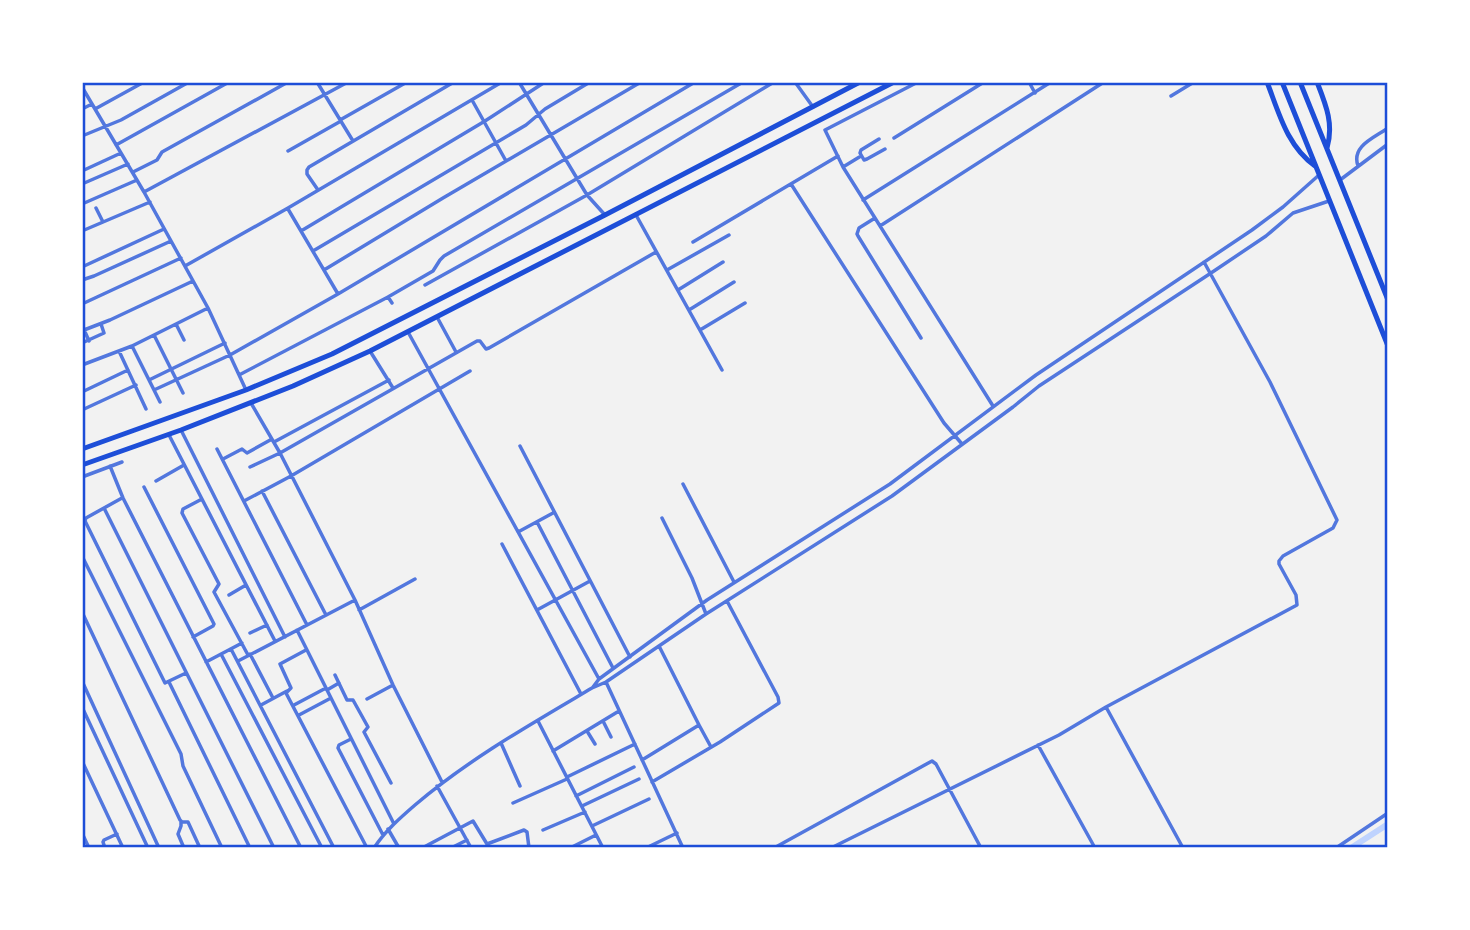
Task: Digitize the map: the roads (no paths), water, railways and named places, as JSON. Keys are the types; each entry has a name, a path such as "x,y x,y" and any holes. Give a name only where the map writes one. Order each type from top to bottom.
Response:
{"main road":[{"path":"82,449 246,390 332,354 860,82"},
{"path":"82,465 169,435 293,386 370,351 894,82"},
{"path":"1267,82 1291,141 1315,166"},
{"path":"1282,82 1388,346"},
{"path":"1300,82 1388,300"},
{"path":"1317,82 1330,119 1327,148"},
{"path":"781,123 788,136"},
{"path":"246,390 251,402"}],"street":[{"path":"82,108 94,106 144,82"},
{"path":"82,136 121,120 189,82"},
{"path":"116,145 229,82"},
{"path":"132,172 156,159 162,152 288,82"},
{"path":"317,82 353,141"},
{"path":"144,192 348,82"},
{"path":"288,151 407,82"},
{"path":"318,190 307,174 308,168 454,82"},
{"path":"186,266 502,82"},
{"path":"519,82 587,195 605,215"},
{"path":"302,231 545,82"},
{"path":"313,251 526,125 545,108 590,82"},
{"path":"324,270 641,82"},
{"path":"154,390 230,355 338,294 695,82"},
{"path":"239,375 433,271 444,256 743,82"},
{"path":"425,285 587,195 774,82"},
{"path":"795,82 813,107"},
{"path":"918,82 825,130 863,200 993,406"},
{"path":"1029,82 1035,93"},
{"path":"863,200 1051,82"},
{"path":"880,226 1104,82"},
{"path":"1171,96 1194,82"},
{"path":"894,138 983,83"},
{"path":"83,84 194,281 246,390"},
{"path":"472,100 506,161"},
{"path":"1358,166 1355,156 1360,147 1388,128"},
{"path":"879,139 861,150 861,156 864,160 885,149"},
{"path":"1340,180 1388,144"},
{"path":"82,171 121,153"},
{"path":"693,242 838,156"},
{"path":"843,167 861,156"},
{"path":"82,184 128,164"},
{"path":"592,688 598,678 701,604 890,484 993,406 1094,335 1268,219 1318,175"},
{"path":"82,204 137,180"},
{"path":"791,184 944,423 962,444"},
{"path":"375,847 388,829 442,782 501,743 606,682 706,614 892,496 1039,386 1266,236 1293,213 1329,201"},
{"path":"82,231 150,202"},
{"path":"96,208 103,222"},
{"path":"288,208 338,294"},
{"path":"636,215 722,370"},
{"path":"875,218 859,228 858,236 921,338"},
{"path":"82,267 164,229"},
{"path":"667,271 729,235"},
{"path":"82,280 171,241"},
{"path":"250,467 478,340 489,348 656,251"},
{"path":"82,304 181,258"},
{"path":"678,290 723,262"},
{"path":"831,848 1068,730 1297,605 1296,595 1279,564 1281,558 1333,528 1338,520 1270,382 1204,263"},
{"path":"89,341 83,328 101,324 194,281"},
{"path":"689,310 734,282"},
{"path":"388,297 392,303"},
{"path":"700,330 745,303"},
{"path":"82,365 132,346 208,308"},
{"path":"437,317 456,352"},
{"path":"82,343 104,333 101,324"},
{"path":"176,324 184,340"},
{"path":"408,332 598,678"},
{"path":"154,335 183,393"},
{"path":"149,380 225,343"},
{"path":"132,346 160,402"},
{"path":"119,351 146,409"},
{"path":"370,351 393,388"},
{"path":"82,392 128,370"},
{"path":"244,501 292,476 470,371"},
{"path":"222,460 242,449 247,453 273,441 389,380"},
{"path":"82,410 136,385"},
{"path":"251,402 355,600 393,685 442,782"},
{"path":"181,430 285,637"},
{"path":"169,435 275,641"},
{"path":"520,446 630,657"},
{"path":"217,449 307,625"},
{"path":"82,477 122,462"},
{"path":"156,481 184,465"},
{"path":"110,466 122,498 301,848"},
{"path":"683,484 734,582"},
{"path":"144,487 214,624 193,637"},
{"path":"262,491 326,615"},
{"path":"122,498 85,521 250,848"},
{"path":"202,499 183,509 182,513 219,584 214,591 273,698"},
{"path":"104,508 274,848"},
{"path":"518,532 554,513"},
{"path":"662,518 692,578 706,614"},
{"path":"537,522 613,668"},
{"path":"502,544 581,695"},
{"path":"82,556 181,754 183,766 222,848"},
{"path":"359,610 415,579"},
{"path":"537,610 590,581"},
{"path":"229,595 246,585"},
{"path":"238,661 355,600"},
{"path":"652,782 778,706 779,701 727,601"},
{"path":"82,612 181,822 178,834 184,848"},
{"path":"250,633 267,625"},
{"path":"297,630 394,824"},
{"path":"206,662 242,643"},
{"path":"659,646 711,747"},
{"path":"232,649 334,848"},
{"path":"260,705 292,688 280,664 306,650"},
{"path":"222,654 321,848"},
{"path":"167,682 186,673"},
{"path":"335,675 347,701 353,700 368,727 364,732 391,783"},
{"path":"82,681 159,848"},
{"path":"606,682 683,848"},
{"path":"293,705 339,683"},
{"path":"367,699 393,685"},
{"path":"287,691 367,848"},
{"path":"299,715 331,698"},
{"path":"82,707 148,848"},
{"path":"1106,707 1183,848"},
{"path":"553,751 619,711"},
{"path":"538,721 603,848"},
{"path":"603,722 611,737"},
{"path":"642,760 699,725"},
{"path":"587,731 595,744"},
{"path":"351,739 338,748 383,835"},
{"path":"501,743 520,786"},
{"path":"513,803 635,744"},
{"path":"1038,744 1095,848"},
{"path":"82,761 123,848"},
{"path":"774,848 932,761 981,848"},
{"path":"576,796 634,767"},
{"path":"582,806 639,779"},
{"path":"437,786 470,846"},
{"path":"592,826 649,799"},
{"path":"543,830 585,812"},
{"path":"1336,848 1387,814"},
{"path":"424,847 474,821 488,844 526,830 529,848"},
{"path":"181,822 188,822 201,848"},
{"path":"388,829 399,848"},
{"path":"82,833 89,848"},
{"path":"646,848 677,833"},
{"path":"105,848 104,840 117,834"},
{"path":"570,848 596,835"},
{"path":"453,847 467,840"}],"waterway":[{"path":"1351,848 1388,824"}]}
